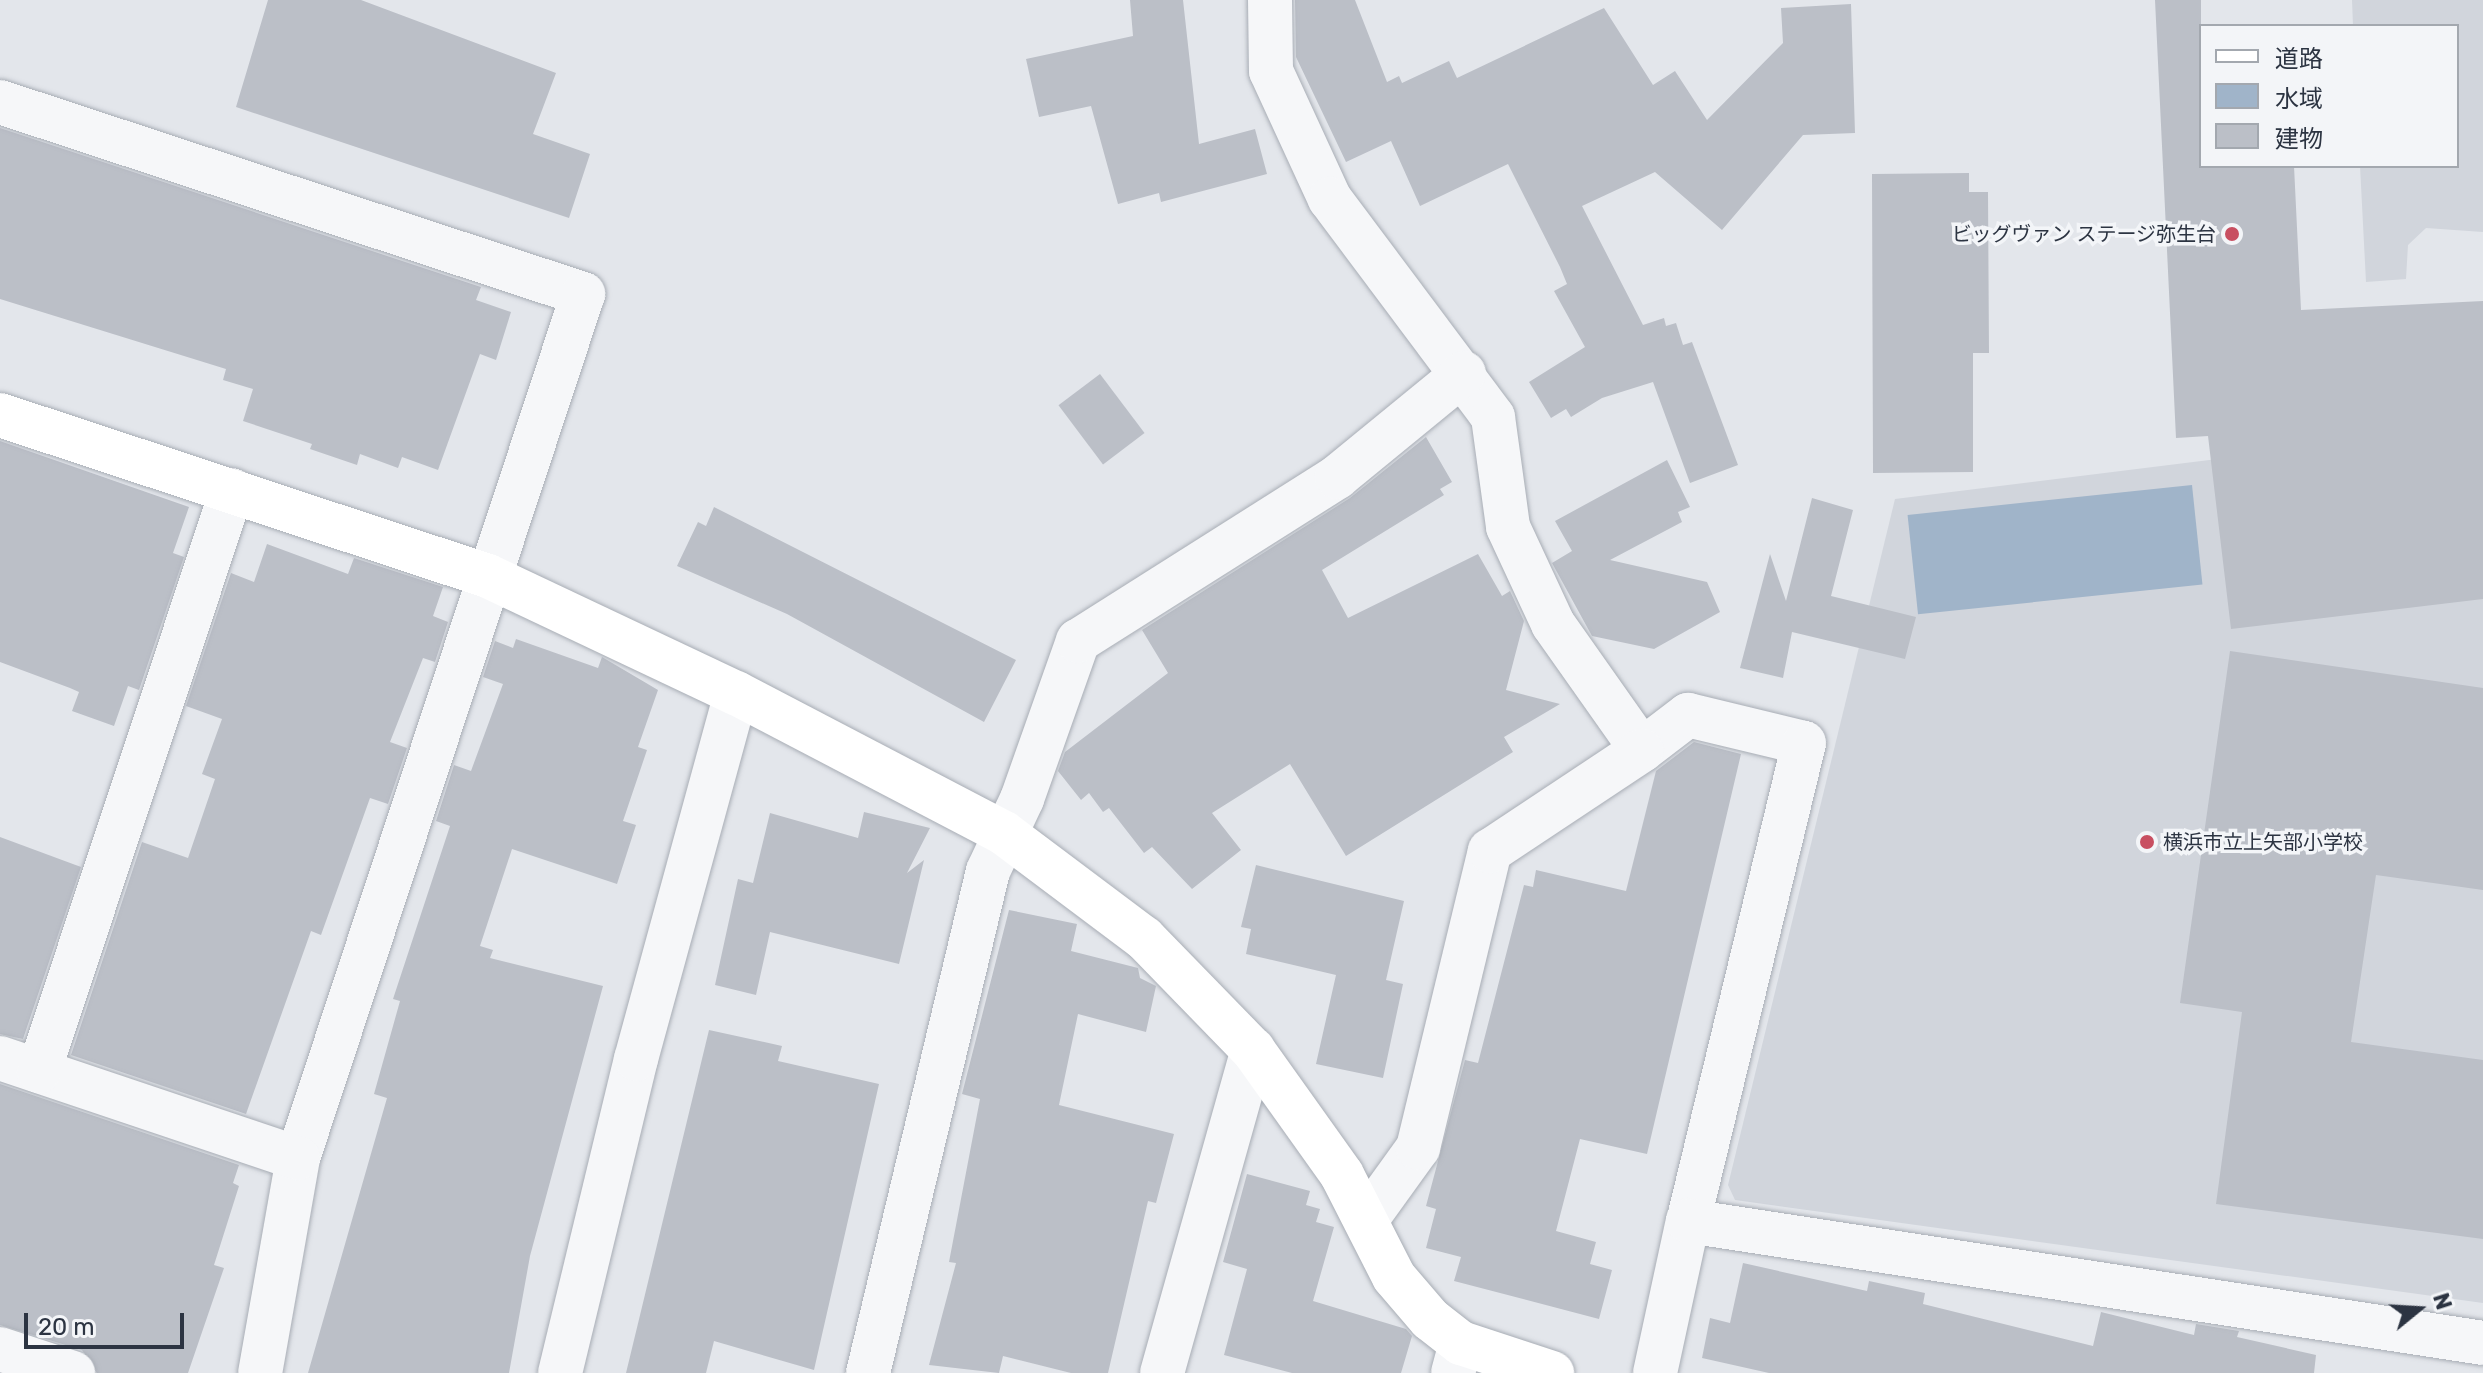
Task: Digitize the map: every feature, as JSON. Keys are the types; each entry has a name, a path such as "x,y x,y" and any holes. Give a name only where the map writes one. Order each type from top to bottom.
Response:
{"street":[{"path":"1270,0 1271,71 1330,199 1464,373 1493,417 1508,527 1540,596 1642,750"},
{"path":"0,102 583,294 298,1158 260,1373"},
{"path":"868,1373 988,871 1078,641 1337,477 1464,373"},
{"path":"0,415 488,576 736,693 1004,833 1144,938 1253,1050 1342,1175 1394,1277 1457,1358 1552,1373"},
{"path":"232,490 19,1065 298,1158"},
{"path":"560,1373 636,1059 736,693"},
{"path":"1366,1220 1418,1148 1490,851 1642,750 1688,715 1804,743 1688,1221 1655,1373"},
{"path":"1162,1373 1253,1050"},
{"path":"1688,1221 2483,1343"},
{"path":"0,1349 73,1373"}],"shaded area":[{"path":"2352,0 2483,0 2483,232 2426,228 2408,245 2406,279 2366,282 2360,168 2459,168 2459,24 2353,24"},
{"name":"横浜市立上矢部小学校","path":"2483,426 2483,1303 1735,1200 1728,1185 1895,499"}],"water":[{"path":"2192,485 2202,584 1918,614 1908,515"}],"building":[{"path":"268,0 361,0 556,73 533,134 590,154 569,218 236,107"},
{"path":"1130,0 1183,0 1199,144 1255,129 1267,174 1161,202 1159,193 1118,204 1091,106 1039,117 1026,59 1133,36"},
{"path":"1295,0 1355,0 1387,82 1399,76 1402,83 1449,61 1457,78 1604,8 1653,85 1675,71 1707,120 1783,43 1781,8 1851,4 1855,133 1803,135 1722,230 1655,172 1582,206 1643,325 1664,318 1666,326 1676,323 1683,345 1692,342 1738,465 1690,483 1653,382 1602,398 1571,417 1566,409 1551,418 1529,382 1585,347 1554,291 1567,284 1560,267 1508,164 1420,206 1391,141 1346,162 1296,57"},
{"path":"2155,0 2201,0 2199,168 2294,168 2301,310 2483,301 2483,599 2231,629 2208,436 2176,438"},
{"path":"0,128 481,287 476,300 511,312 496,360 480,354 438,470 402,457 398,468 360,454 357,465 310,449 312,444 243,421 253,389 223,380 226,369 0,299"},
{"path":"1969,173 1969,192 1988,192 1989,353 1973,353 1973,472 1873,473 1872,174"},
{"path":"1100,374 1145,433 1103,464 1058,405"},
{"path":"1426,437 1452,482 1440,489 1444,495 1322,570 1348,618 1478,554 1502,596 1510,591 1524,621 1506,690 1560,704 1504,737 1513,752 1346,856 1290,764 1212,813 1241,850 1192,889 1152,847 1144,853 1109,808 1103,812 1089,793 1081,800 1058,771 1065,752 1168,673 1142,630 1350,498"},
{"path":"0,441 189,507 173,553 184,557 139,690 128,686 114,726 72,711 79,692 0,662"},
{"path":"1667,460 1690,507 1678,512 1682,522 1610,560 1707,582 1720,612 1654,649 1592,636 1552,563 1572,551 1555,521"},
{"path":"1812,498 1853,510 1831,596 1916,617 1905,659 1792,632 1783,678 1740,668 1770,554 1786,601"},
{"path":"714,507 1016,660 984,722 787,614 677,566 698,522 706,526"},
{"path":"267,544 348,574 354,558 443,587 433,616 448,622 435,662 423,658 390,742 407,748 388,804 370,798 321,935 311,931 246,1114 71,1055 142,842 188,858 215,779 202,774 222,719 186,706 231,573 254,582"},
{"path":"516,639 598,668 602,657 658,690 638,747 647,750 623,821 636,825 617,884 512,849 480,946 493,950 490,958 603,986 530,1256 509,1373 308,1373 387,1098 374,1094 400,1001 393,999 450,826 436,821 454,765 471,771 503,684 483,677 495,641 513,648"},
{"path":"2230,651 2483,688 2483,890 2376,875 2351,1042 2483,1060 2483,1239 2216,1204 2242,1012 2180,1003"},
{"path":"1694,742 1741,754 1647,1154 1580,1139 1556,1231 1596,1242 1590,1264 1612,1270 1599,1319 1454,1281 1461,1257 1426,1248 1436,1209 1426,1206 1465,1060 1478,1063 1524,885 1533,887 1536,870 1626,891 1656,771"},
{"path":"864,812 930,828 907,873 924,860 899,964 770,932 756,995 715,985 738,879 753,883 770,813 858,838"},
{"path":"0,837 81,867 23,1039 0,1034"},
{"path":"1256,865 1404,901 1386,980 1403,984 1383,1078 1316,1064 1336,975 1246,954 1251,929 1241,927"},
{"path":"1009,910 1077,924 1071,951 1138,968 1140,978 1156,986 1146,1032 1078,1014 1059,1105 1174,1134 1156,1203 1148,1201 1108,1373 1071,1373 1003,1356 999,1373 929,1365 956,1263 949,1262 980,1099 962,1094"},
{"path":"709,1030 782,1046 778,1061 879,1084 814,1370 714,1341 706,1373 626,1373"},
{"path":"0,1084 239,1165 233,1183 239,1186 214,1265 224,1268 188,1373 97,1373 82,1350 0,1325"},
{"path":"1247,1174 1310,1191 1306,1205 1320,1209 1316,1222 1334,1227 1313,1301 1406,1329 1412,1336 1401,1373 1292,1373 1224,1355 1247,1269 1223,1262"},
{"path":"1743,1263 1867,1291 1869,1281 1925,1293 1923,1304 2093,1346 2101,1312 2194,1335 2196,1324 2239,1331 2237,1337 2316,1355 2314,1373 1769,1373 1702,1358 1710,1318 1730,1323"}],"place":[{"name":"ビッグヴァン ステージ弥生台","path":"2232,234"},
{"name":"横浜市立上矢部小学校","path":"2147,842"}]}
